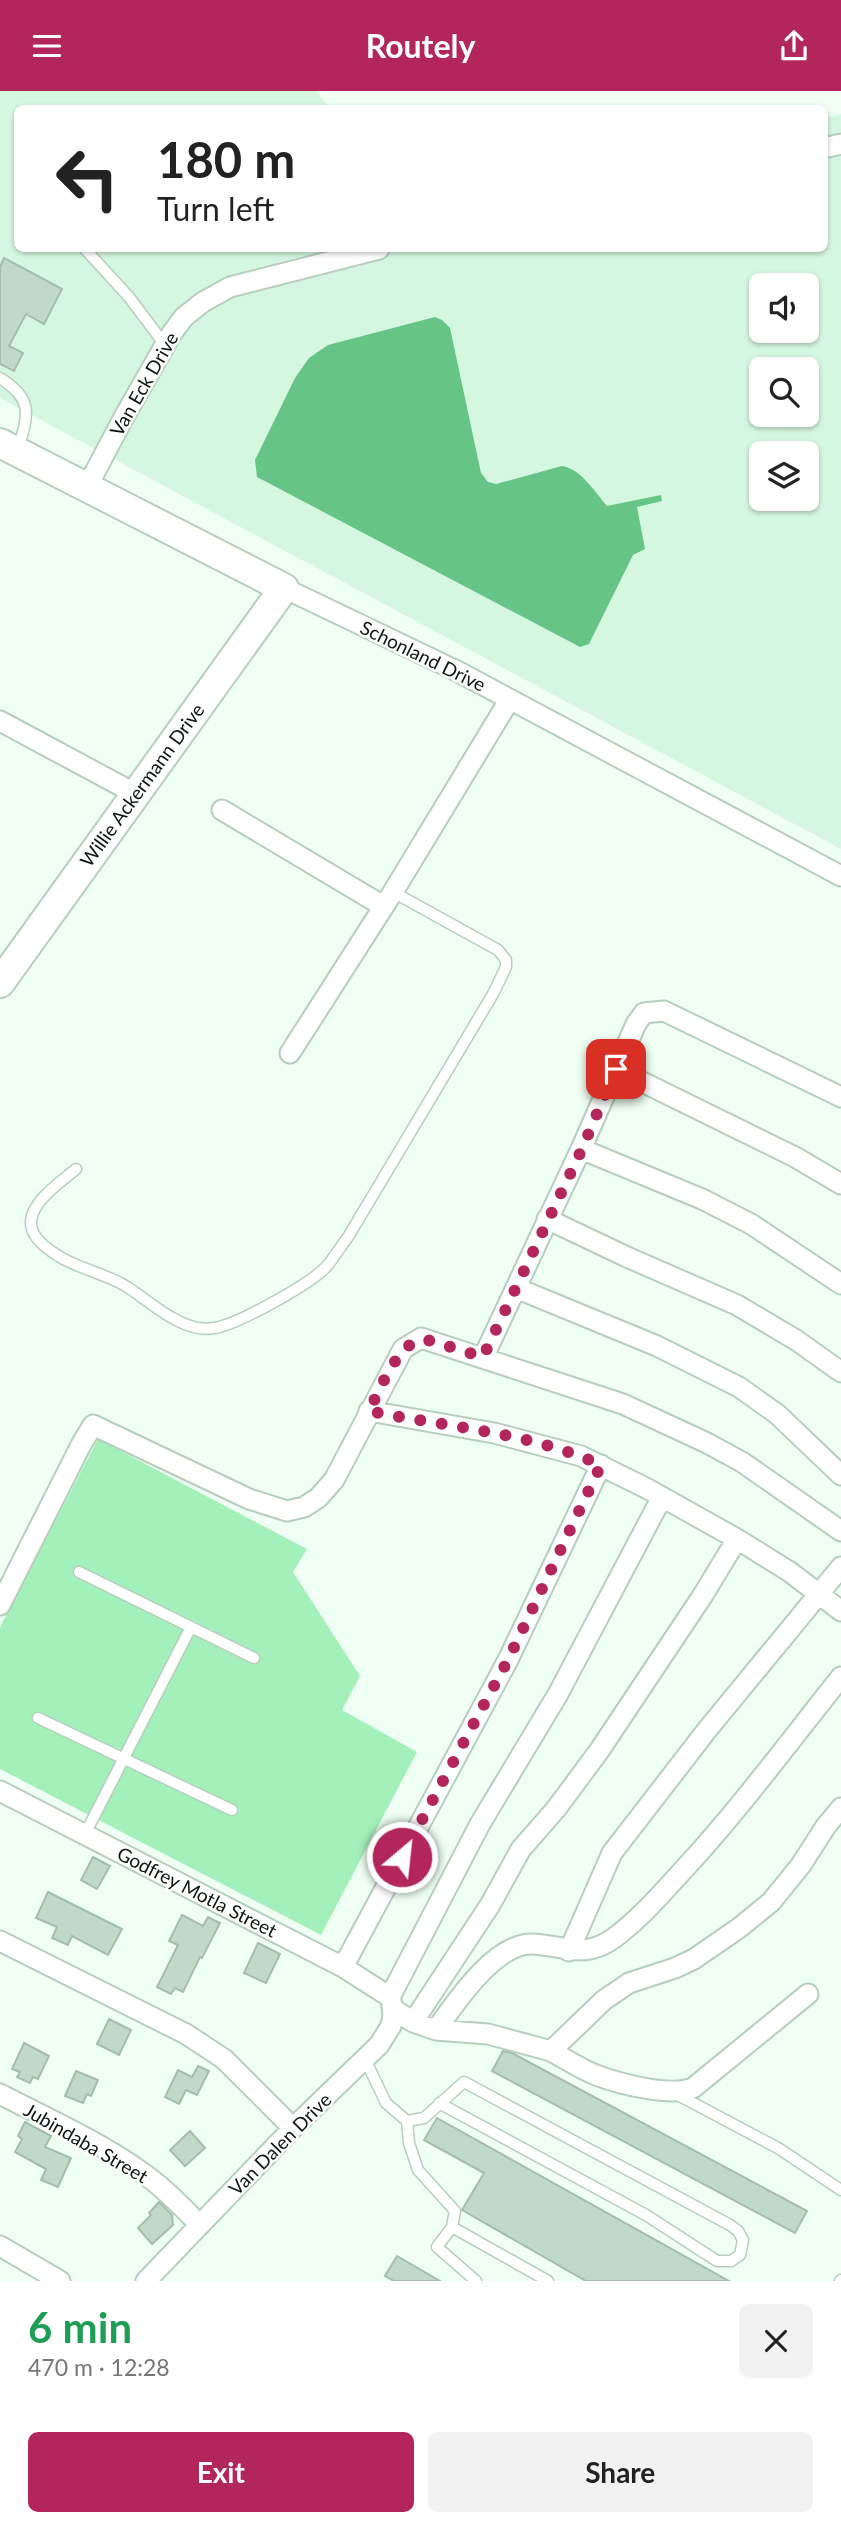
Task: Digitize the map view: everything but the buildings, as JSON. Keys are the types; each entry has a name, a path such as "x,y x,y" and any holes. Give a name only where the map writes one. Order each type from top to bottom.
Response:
{"street":[{"name":"Van Eck Drive","path":"87,487 165,345 184,317 203,302 230,287 367,252"},
{"name":"Schonland Drive","path":"8,447 284,588 454,670 841,876"},
{"name":"Willie Ackermann Drive","path":"0,983 284,588"},
{"path":"290,1053 510,699"},
{"path":"0,721 136,794"},
{"path":"222,810 388,899"},
{"path":"483,1357 643,1013 664,1011 841,1097"},
{"path":"616,1069 795,1157 841,1184"},
{"path":"582,1149 702,1199 751,1224 841,1283"},
{"path":"548,1219 737,1305 796,1340 841,1372"},
{"path":"516,1288 657,1346 739,1387 777,1414 841,1475"},
{"path":"0,1605 93,1425 239,1495 287,1511 304,1507 318,1498 334,1480 403,1349 421,1338 623,1404 742,1462 841,1531"},
{"path":"369,1411 521,1439 581,1456 737,1539 790,1572 841,1611"},
{"path":"343,1967 508,1660 601,1465"},
{"name":"Van Dalen Drive","path":"146,2281 293,2128 365,2059 387,2033 392,2020 391,2003 480,1824 558,1694 662,1497"},
{"path":"413,2022 490,1905 521,1849 599,1751 737,1539"},
{"path":"569,1951 612,1853 707,1730 841,1567"},
{"path":"436,2030 464,1988 485,1969 517,1947 531,1944 569,1951 591,1948 611,1940 638,1919 721,1829 841,1677"},
{"name":"Godfrey Motla Street","path":"0,1791 343,1967 413,2022 436,2030 488,2034 551,2051 596,2075 675,2093"},
{"path":"551,2051 604,2000 621,1988 694,1959 771,1902 841,1808"},
{"path":"0,1941 186,2034 224,2060 293,2128"},
{"path":"675,2093 693,2088 808,1994"},
{"name":"Jubindaba Street","path":"0,2094 132,2166 156,2183 200,2225"},
{"path":"0,2246 60,2281"}],"lane":[{"path":"88,252 129,297 165,345"},
{"path":"0,378 18,389 24,402 24,421 8,447"},
{"path":"76,1169 44,1197 36,1209 31,1222 35,1237 52,1252 124,1285 169,1316 190,1325 211,1329 236,1322 325,1268 348,1237 506,967 506,960 498,950 388,899"},
{"path":"79,1572 254,1658"},
{"path":"85,1834 191,1627"},
{"path":"38,1718 232,1811"},
{"path":"365,2059 386,2103 407,2120 424,2118 439,2103 464,2082 730,2225 738,2231 743,2240 740,2255 731,2261 717,2261 646,2215 439,2103"},
{"path":"675,2093 778,2148 841,2190"},
{"path":"407,2120 409,2143 418,2170 455,2211 452,2227 437,2248 477,2281"},
{"path":"452,2227 548,2281"}],"shaded area":[{"path":"0,91 316,91 328,105 14,105 14,252 828,252 828,117 841,114 841,849 0,398"},
{"path":"435,317 450,328 481,473 488,482 496,484 562,466 581,476 607,506 661,495 662,501 637,507 645,549 633,555 589,644 580,647 257,477 255,460 295,378 309,358 328,345"},
{"path":"98,1439 307,1549 293,1572 360,1676 342,1710 417,1752 321,1935 0,1769 0,1627"}],"route":[{"path":"402,1857 508,1660 601,1465 581,1456 494,1433 369,1411 403,1349 413,1341 421,1338 483,1357 582,1149 616,1069"}]}
